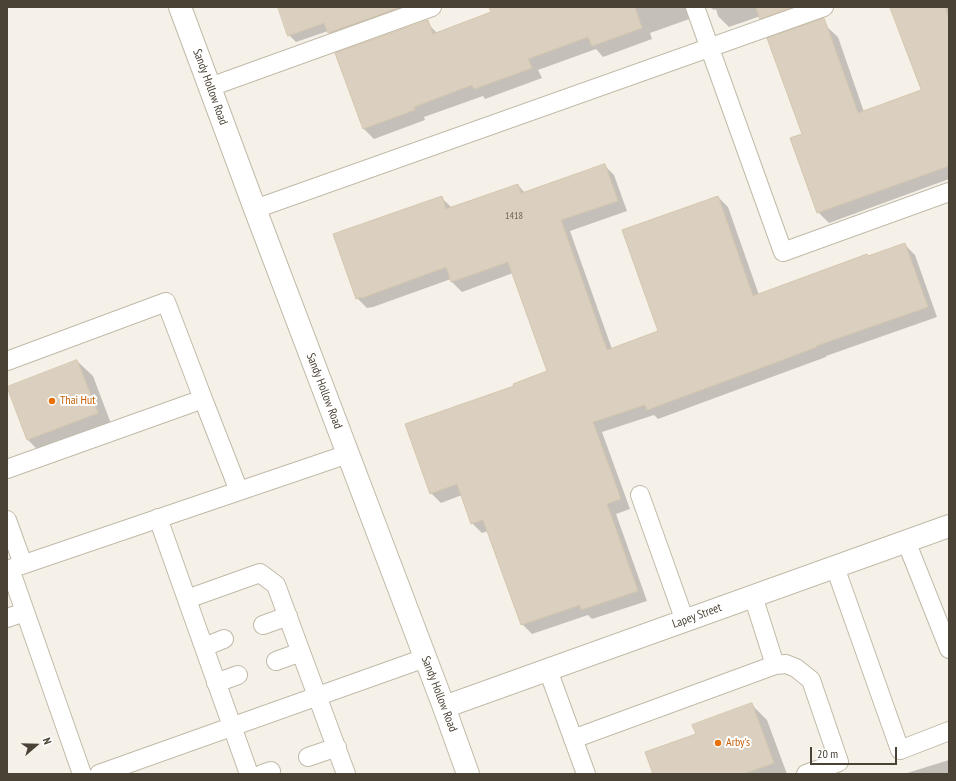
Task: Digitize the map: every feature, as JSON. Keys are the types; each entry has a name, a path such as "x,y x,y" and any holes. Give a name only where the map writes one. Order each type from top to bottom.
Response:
{"street":[{"name":"Sandy Hollow Road","path":"180,7 468,774"},
{"name":"Lapey Street","path":"444,707 949,526"}],"lane":[{"path":"210,87 432,7"},
{"path":"695,7 783,252 949,192"},
{"path":"255,209 824,7"},
{"path":"7,361 166,302 239,490"},
{"path":"7,469 203,399"},
{"path":"13,568 348,454"},
{"path":"640,495 685,621"},
{"path":"158,518 249,774"},
{"path":"7,520 13,568 26,612 82,774"},
{"path":"906,541 949,649"},
{"path":"835,567 900,750 949,731"},
{"path":"187,598 260,573 276,585 346,774"},
{"path":"753,596 775,665"},
{"path":"7,618 26,612"},
{"path":"263,625 288,616"},
{"path":"204,647 224,639"},
{"path":"276,661 301,652"},
{"path":"98,774 425,658"},
{"path":"573,739 775,665 786,664 796,668 811,680 839,762 806,774"},
{"path":"548,670 586,774"},
{"path":"216,683 238,675"},
{"path":"308,757 336,747"}],"building":[{"path":"278,7 401,7 328,33 324,23 288,36"},
{"path":"489,7 635,7 642,28 592,46 588,37 528,59 532,68 474,89 472,85 414,107 415,110 363,129 335,53 428,20 433,34 491,12"},
{"path":"756,7 793,7 760,19"},
{"path":"890,7 945,7 949,18 949,166 817,213 790,138 802,134 767,38 824,18 858,113 921,90"},
{"path":"605,164 618,201 561,220 607,350 658,331 622,230 718,196 753,296 867,254 868,256 905,243 928,307 816,346 817,347 647,410 645,405 593,422 621,499 607,504 638,591 581,610 580,605 521,625 483,520 471,524 457,484 430,494 405,424 514,386 513,384 547,371 508,262 451,282 446,267 356,299 333,234 442,196 446,209 518,184 521,193"},
{"name":"Thai Hut","path":"77,360 98,413 27,440 7,387"},
{"name":"Arby's","path":"752,703 774,763 743,774 653,774 645,752 696,734 692,725"}],"place":[{"name":"Thai Hut","path":"52,401"},
{"name":"Arby's","path":"718,743"}]}
